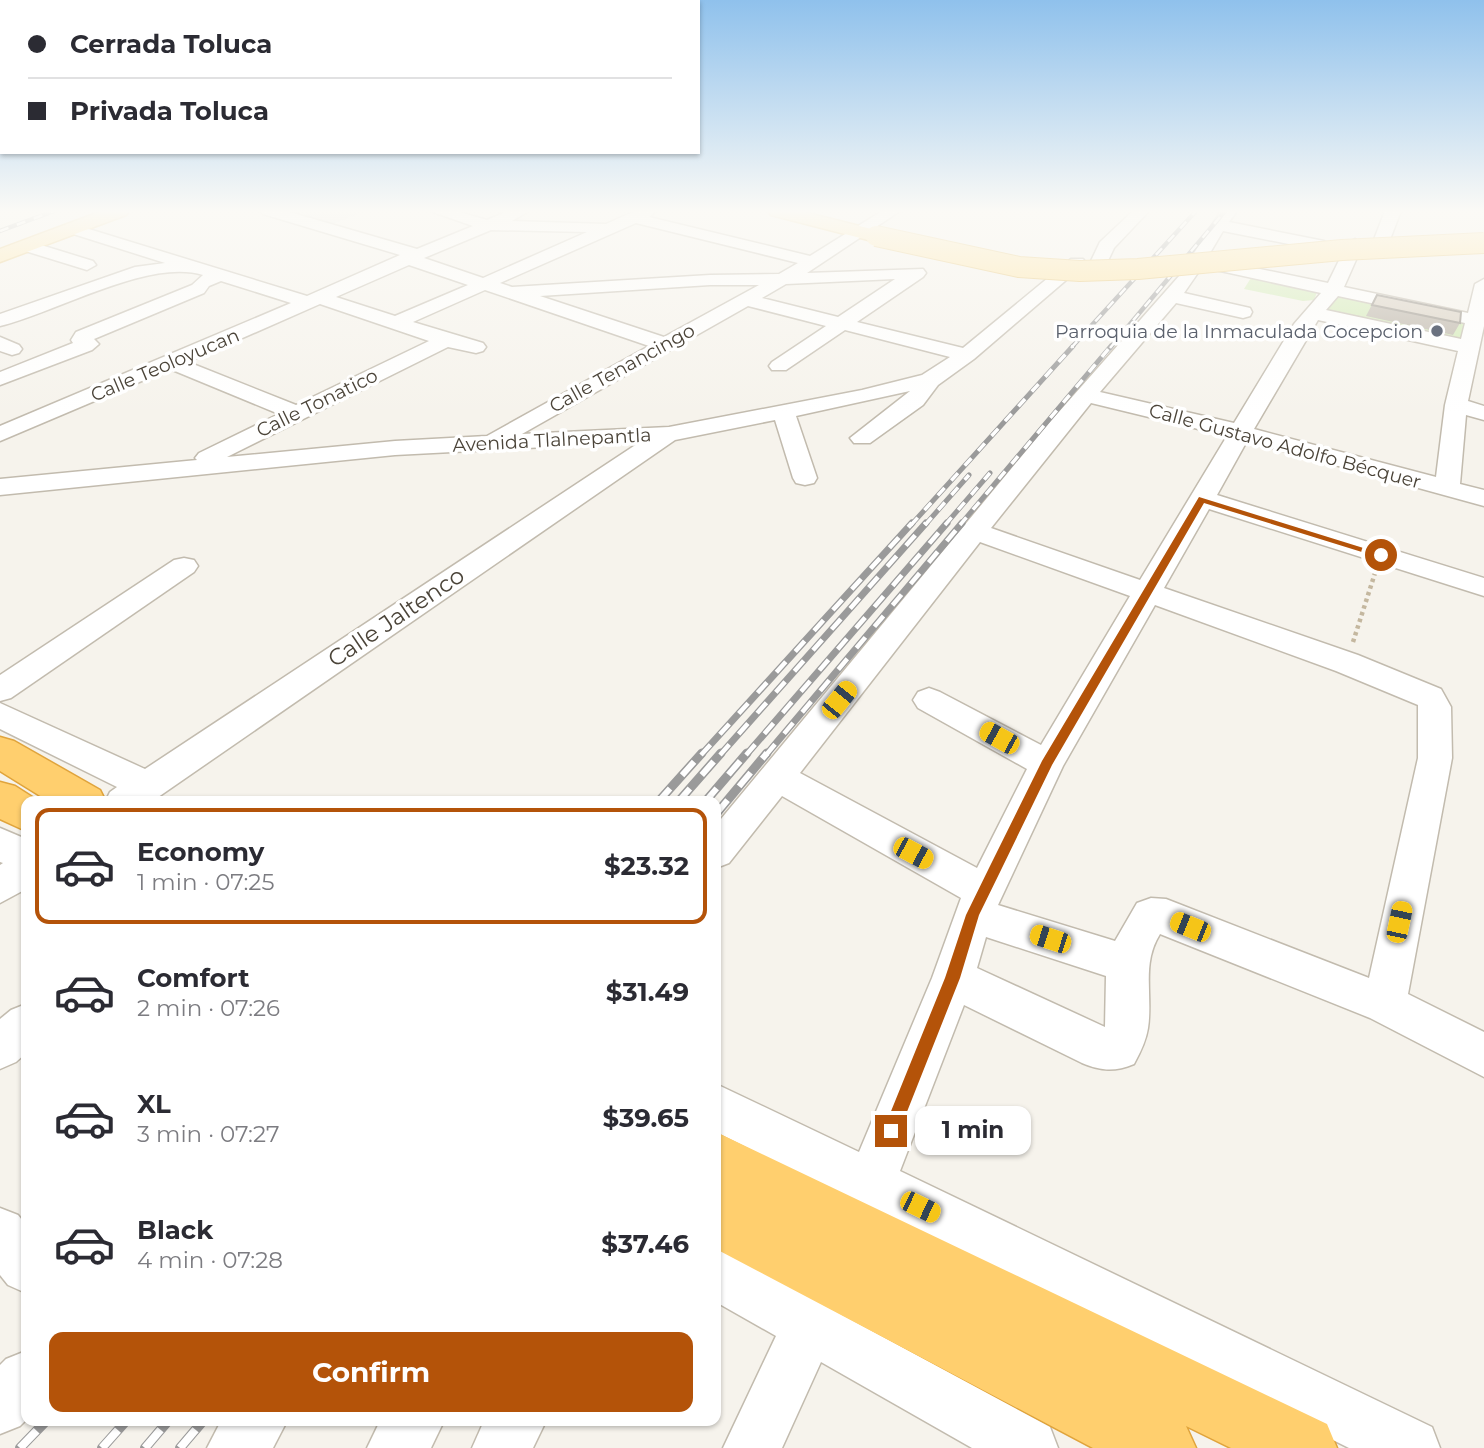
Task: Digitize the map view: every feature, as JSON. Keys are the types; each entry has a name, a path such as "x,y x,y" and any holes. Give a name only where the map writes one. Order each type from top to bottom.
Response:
{"highway":[{"path":"0,752 75,796"},
{"path":"0,799 21,811"},
{"path":"721,1162 1303,1448"},
{"path":"721,1221 1163,1448"}],"street":[{"path":"0,320 119,279"},
{"path":"0,379 85,346 88,343 80,338 198,289 203,282 211,279"},
{"path":"232,279 446,341 476,347"},
{"name":"Calle Teoloyucan","path":"0,434 173,363 360,279"},
{"path":"470,279 664,344"},
{"path":"394,324 497,279"},
{"name":"Calle Tenancingo","path":"492,442 783,279"},
{"path":"508,293 710,280 793,279"},
{"path":"779,366 908,279"},
{"name":"Avenida Tlalnepantla","path":"0,487 395,448 669,434 862,397 930,380 967,355 1059,279"},
{"path":"721,846 1058,426 1185,279"},
{"path":"1210,279 1214,283"},
{"path":"1257,279 1318,303 1475,342"},
{"path":"871,1182 953,978 978,903 1046,764 1333,279"},
{"path":"1447,488 1456,405 1475,342 1484,287"},
{"path":"1171,296 1243,312"},
{"path":"746,300 967,355"},
{"path":"52,302 105,326"},
{"path":"1318,303 1475,342"},
{"name":"Calle Tonatico","path":"190,467 446,341"},
{"path":"173,363 296,413"},
{"path":"862,438 915,400 930,380"},
{"name":"Calle Gustavo Adolfo Bécquer","path":"1086,395 1241,432 1484,498"},
{"path":"1456,405 1484,413"},
{"path":"783,411 805,478"},
{"name":"Calle Jaltenco","path":"135,794 669,434"},
{"path":"0,510 61,481"},
{"path":"1202,499 1484,587"},
{"path":"974,531 1347,663 1430,697 1435,707 1435,758 1385,1004"},
{"path":"0,691 184,566"},
{"path":"929,700 1046,764"},
{"path":"0,715 135,794"},
{"path":"776,777 978,903 1128,964"},
{"path":"0,843 21,855"},
{"path":"0,886 21,871"},
{"path":"953,978 1098,1048 1118,1049 1126,1037 1128,964 1143,924 1151,915 1166,917 1385,1004 1484,1055"},
{"path":"0,1047 21,1029"},
{"path":"721,1109 1411,1448"},
{"path":"0,1233 21,1260"},
{"path":"721,1276 1029,1448"},
{"path":"752,1448 810,1325"},
{"path":"0,1406 21,1384"},
{"path":"236,1448 254,1426"},
{"path":"396,1448 411,1426"},
{"path":"501,1448 514,1426"}],"path":[{"path":"1347,663 1381,555"}],"green space":[{"path":"1251,279 1280,279 1319,287 1314,300 1303,301 1244,289"},
{"path":"1337,291 1472,319 1461,346 1314,312"}],"building":[{"path":"1377,295 1461,312 1460,323 1372,305"}],"railway":[{"path":"1071,348 1134,279"},
{"path":"1110,348 1168,279"},
{"path":"911,525 1073,346"},
{"path":"960,525 1111,346"},
{"path":"945,525 990,473"},
{"path":"925,525 969,475"},
{"path":"701,755 912,523"},
{"path":"720,755 926,523"},
{"path":"746,755 947,523"},
{"path":"766,755 962,523"},
{"path":"663,796 702,753"},
{"path":"683,796 721,753"},
{"path":"710,796 747,753"},
{"path":"721,808 767,753"},
{"path":"20,1448 41,1426"},
{"path":"102,1448 122,1426"},
{"path":"145,1448 164,1426"},
{"path":"180,1448 199,1426"}],"place":[{"name":"Parroquia de la Inmaculada Cocepcion","path":"1437,331"}],"route":[{"path":"891,1131 953,978 972,915 1046,764 1202,499 1381,555"}]}
